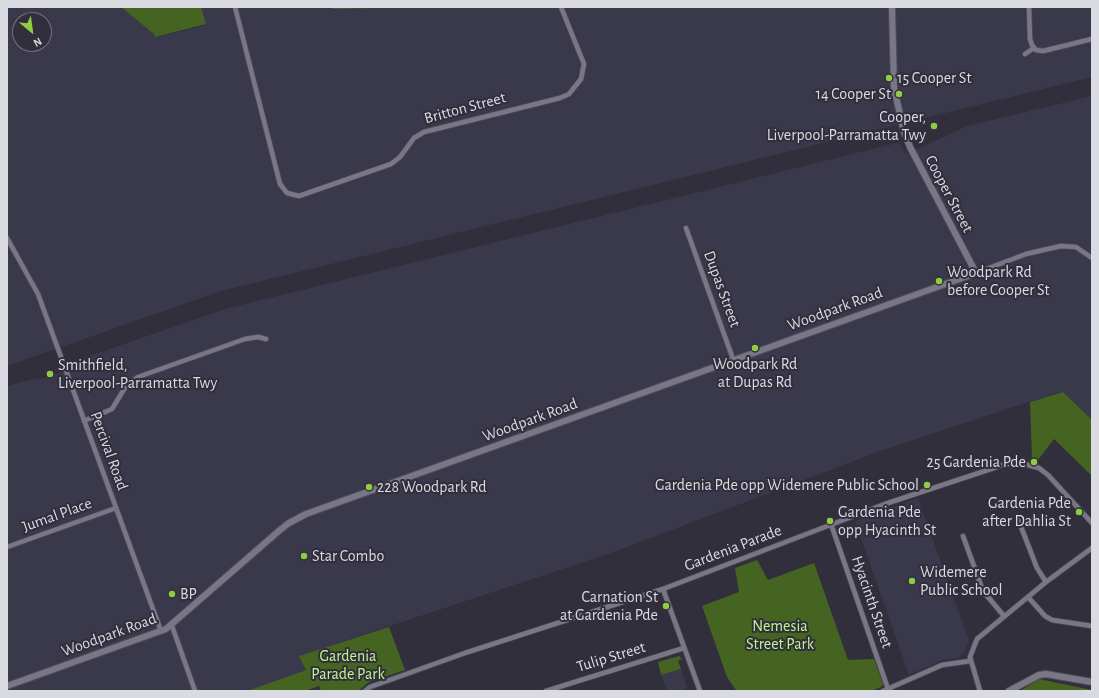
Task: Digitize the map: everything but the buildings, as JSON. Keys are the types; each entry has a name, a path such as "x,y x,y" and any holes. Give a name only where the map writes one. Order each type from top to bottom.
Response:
{"street":[{"name":"Britton Street","path":"234,7 280,184 288,195 294,196 303,195 388,166 398,160 414,138 429,130 560,98 570,94 581,80 584,72 583,60 561,7"},
{"name":"Cooper Street","path":"892,7 894,88 904,132 910,147 976,273"},
{"path":"1029,7 1030,39 1034,48 1043,51 1092,39"},
{"path":"1025,54 1034,48"},
{"name":"Dupas Street","path":"686,228 733,359"},
{"name":"Percival Road","path":"7,238 38,294 161,631"},
{"name":"Woodpark Road","path":"7,686 172,626 275,534 297,519 733,359 1026,254 1061,246 1076,247 1092,258"},
{"path":"84,420 112,409 118,403 126,386 138,377 245,339 258,337 266,339"},
{"name":"Gardenia Parade","path":"364,691 370,687 465,654 663,588 898,499 1013,463 1030,465 1048,475 1092,523"},
{"name":"Jumal Place","path":"7,546 116,508"},
{"path":"1018,519 1037,568 1046,582"},
{"name":"Hyacinth Street","path":"831,524 886,690"},
{"path":"964,536 984,591 1004,616"},
{"path":"980,691 970,661 971,651 975,642 1046,582 1092,548"},
{"path":"663,588 700,691"},
{"path":"1028,597 1045,616 1052,620 1092,626"},
{"path":"172,626 196,691"},
{"name":"Tulip Street","path":"546,691 684,648"},
{"path":"886,690 942,665 970,661"},
{"path":"1009,691 1034,676 1043,674 1092,682"}],"shaded area":[{"path":"8,7 121,7 156,37 206,25 201,7 1092,7 1092,77 221,291 7,366"},
{"path":"1092,96 1092,420 1063,392 1050,395 883,450 611,553 299,656 306,670 247,691 7,691 7,386 37,378 38,380 57,374 72,368 73,363 78,360 225,309 893,144 899,143 907,154 967,126"},
{"name":"Widemere Public School","path":"918,498 969,641 965,651 958,658 943,660 909,675 855,521"},
{"path":"681,669 687,688 678,691 667,691 661,675"}],"green space":[{"path":"121,7 201,7 206,24 155,37 154,34"},
{"path":"332,7 429,7 333,9"},
{"path":"1063,392 1092,420 1092,476 1054,439 1038,460 1032,458 1030,402"},
{"name":"Nemesia Street Park","path":"757,560 768,580 814,563 848,660 874,659 883,684 881,687 872,691 739,691 735,689 727,677 702,606 739,592 735,568"},
{"name":"Gardenia Parade Park","path":"389,627 405,670 369,682 358,691 321,691 319,686 305,691 247,691 306,670 299,656"},
{"path":"679,656 682,659 678,661 681,669 661,675 658,662"},
{"path":"1039,679 1092,690 1092,691 1020,691"}],"place":[{"name":"15 Cooper St","path":"889,78"},
{"name":"14 Cooper St","path":"899,94"},
{"name":"Cooper, Liverpool-Parramatta Twy","path":"934,126"},
{"name":"Woodpark Rd before Cooper St","path":"939,281"},
{"name":"Woodpark Rd at Dupas Rd","path":"755,348"},
{"name":"Smithfield, Liverpool-Parramatta Twy","path":"50,374"},
{"name":"25 Gardenia Pde","path":"1034,462"},
{"name":"Gardenia Pde opp Widemere Public School","path":"927,485"},
{"name":"228 Woodpark Rd","path":"369,487"},
{"name":"Gardenia Pde after Dahlia St","path":"1079,512"},
{"name":"Gardenia Pde opp Hyacinth St","path":"830,521"},
{"name":"Star Combo","path":"304,556"},
{"name":"Widemere Public School","path":"912,581"},
{"name":"BP","path":"172,594"},
{"name":"Carnation St at Gardenia Pde","path":"666,606"}]}
